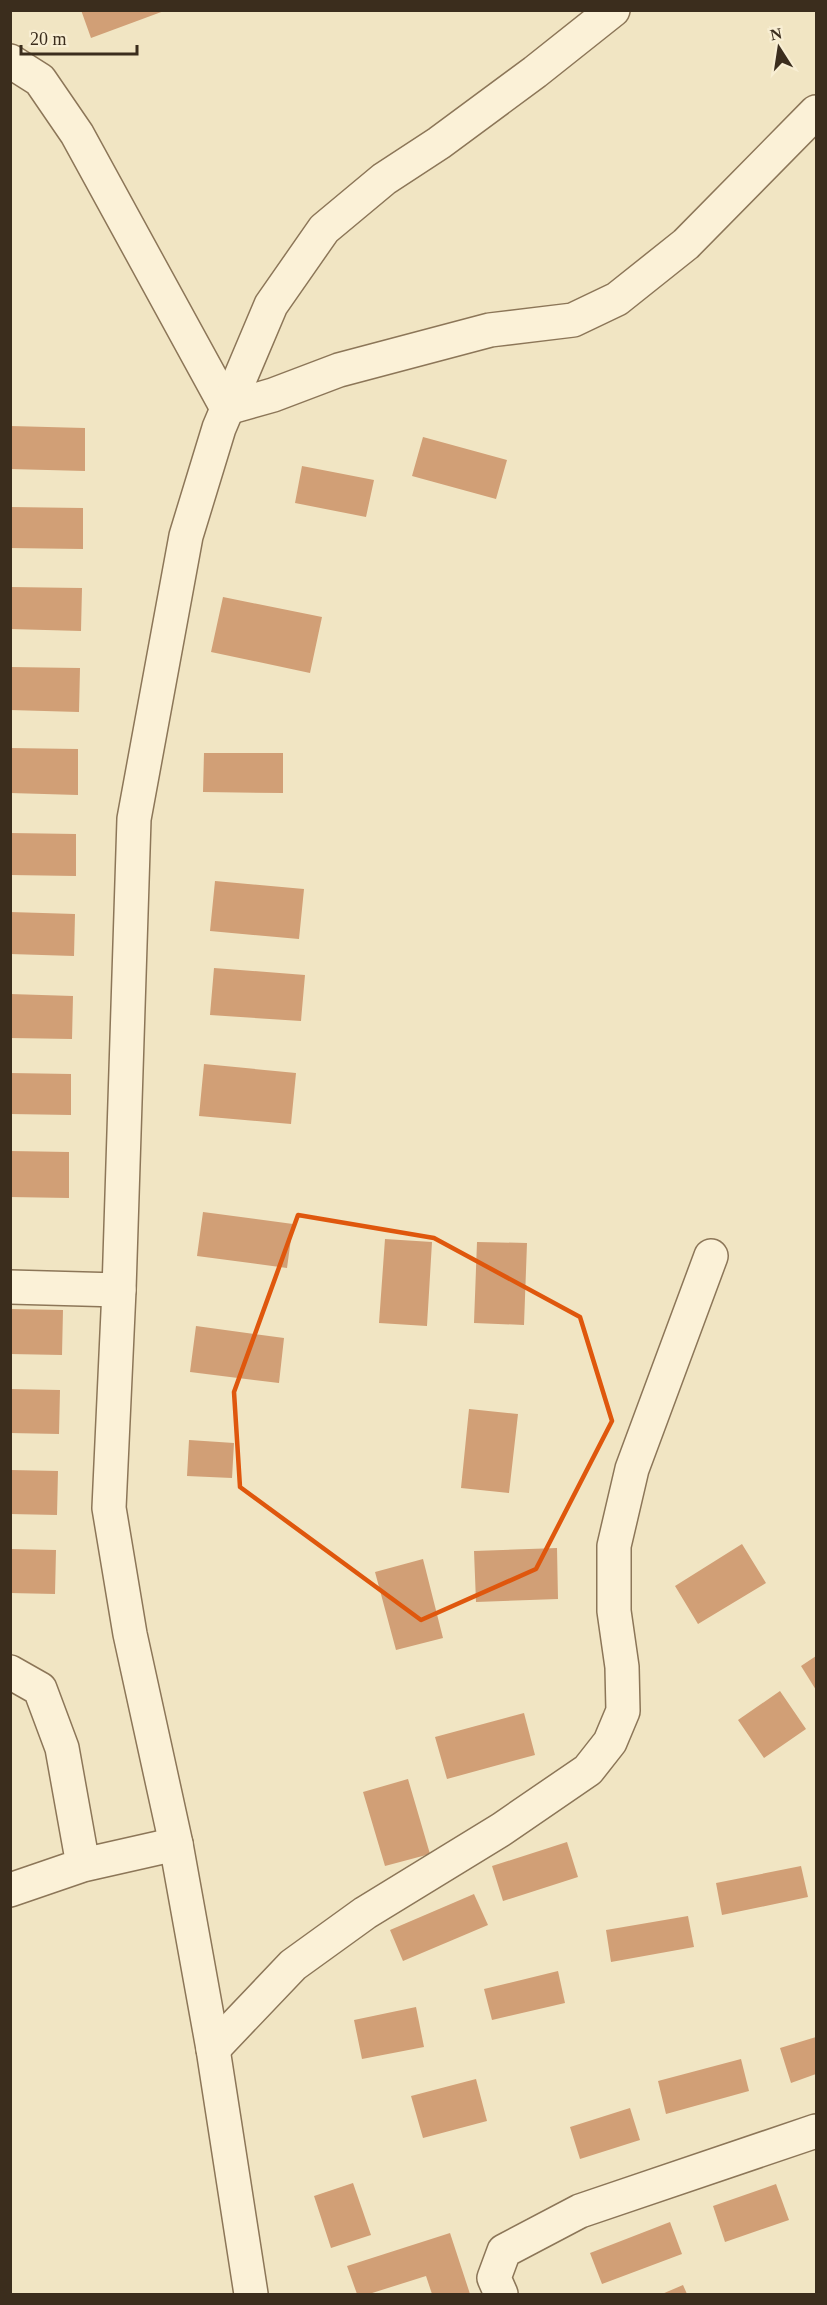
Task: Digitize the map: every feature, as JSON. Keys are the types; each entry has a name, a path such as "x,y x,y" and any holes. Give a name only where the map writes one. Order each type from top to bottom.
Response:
{"street":[{"path":"251,2295 213,2049 176,1844 130,1634 110,1508 134,819 186,536 219,428 271,305 324,229 384,179 439,143 526,80 614,10"},
{"path":"10,61 40,80 77,134 227,408"},
{"path":"227,408 273,395 339,370 490,330 573,320 617,299 686,244 816,112"},
{"path":"213,2049 293,1965 365,1913 502,1829 588,1770 610,1742 623,1711 622,1667 614,1611 614,1546 632,1469 711,1256"},
{"path":"10,1287 119,1290"},
{"path":"10,1672 40,1689 63,1748 83,1865"},
{"path":"10,1890 83,1865 176,1844"},
{"path":"501,2295 494,2278 504,2251 580,2211 816,2131"}],"highlighted area":[{"path":"298,1215 434,1238 580,1317 612,1421 536,1569 421,1620 240,1487 234,1392"}],"building":[{"path":"81,10 164,10 164,11 91,38"},
{"path":"10,426 85,428 85,471 10,469"},
{"path":"423,437 507,460 496,499 412,476"},
{"path":"302,466 374,480 366,517 295,503"},
{"path":"10,507 83,508 83,549 10,548"},
{"path":"10,587 82,588 81,631 10,629"},
{"path":"223,597 322,617 310,673 211,652"},
{"path":"10,667 80,668 79,712 10,710"},
{"path":"10,748 78,749 78,795 10,793"},
{"path":"204,753 283,753 283,793 203,792"},
{"path":"10,833 76,834 76,876 10,875"},
{"path":"215,881 304,889 299,939 210,931"},
{"path":"10,912 75,914 74,956 10,954"},
{"path":"214,968 305,975 301,1021 210,1015"},
{"path":"10,994 73,996 72,1039 10,1038"},
{"path":"204,1064 296,1073 291,1124 199,1116"},
{"path":"10,1073 71,1074 71,1115 10,1114"},
{"path":"10,1151 69,1152 69,1198 10,1197"},
{"path":"203,1212 293,1224 287,1268 197,1256"},
{"path":"385,1239 432,1242 427,1326 379,1323"},
{"path":"477,1242 527,1243 524,1325 474,1323"},
{"path":"10,1309 63,1310 62,1355 10,1354"},
{"path":"196,1326 284,1338 279,1383 190,1372"},
{"path":"10,1389 60,1390 59,1434 10,1433"},
{"path":"469,1409 518,1414 509,1493 461,1488"},
{"path":"189,1440 234,1443 232,1478 187,1476"},
{"path":"10,1470 58,1471 57,1515 10,1514"},
{"path":"742,1544 766,1583 698,1624 675,1586"},
{"path":"557,1548 558,1599 476,1602 474,1551"},
{"path":"10,1549 56,1550 55,1594 10,1593"},
{"path":"423,1559 443,1638 396,1650 375,1572"},
{"path":"816,1656 816,1690 801,1666"},
{"path":"780,1691 806,1729 764,1758 738,1720"},
{"path":"524,1713 535,1755 447,1779 435,1737"},
{"path":"408,1779 430,1854 385,1866 363,1792"},
{"path":"567,1842 578,1877 503,1901 492,1866"},
{"path":"801,1866 808,1897 722,1915 716,1883"},
{"path":"474,1894 488,1925 403,1961 390,1930"},
{"path":"688,1916 694,1947 611,1962 606,1930"},
{"path":"558,1971 565,2003 492,2020 484,1989"},
{"path":"416,2007 424,2047 362,2059 354,2020"},
{"path":"816,2037 816,2074 791,2083 780,2048"},
{"path":"741,2059 749,2091 666,2114 658,2081"},
{"path":"476,2079 487,2121 423,2138 411,2096"},
{"path":"630,2108 640,2140 580,2159 570,2127"},
{"path":"353,2183 371,2235 331,2248 314,2196"},
{"path":"776,2184 789,2220 725,2242 713,2206"},
{"path":"670,2222 682,2254 602,2284 590,2253"},
{"path":"450,2233 470,2294 432,2294 426,2276 369,2294 357,2294 347,2266"},
{"path":"683,2285 687,2294 662,2294"}]}
